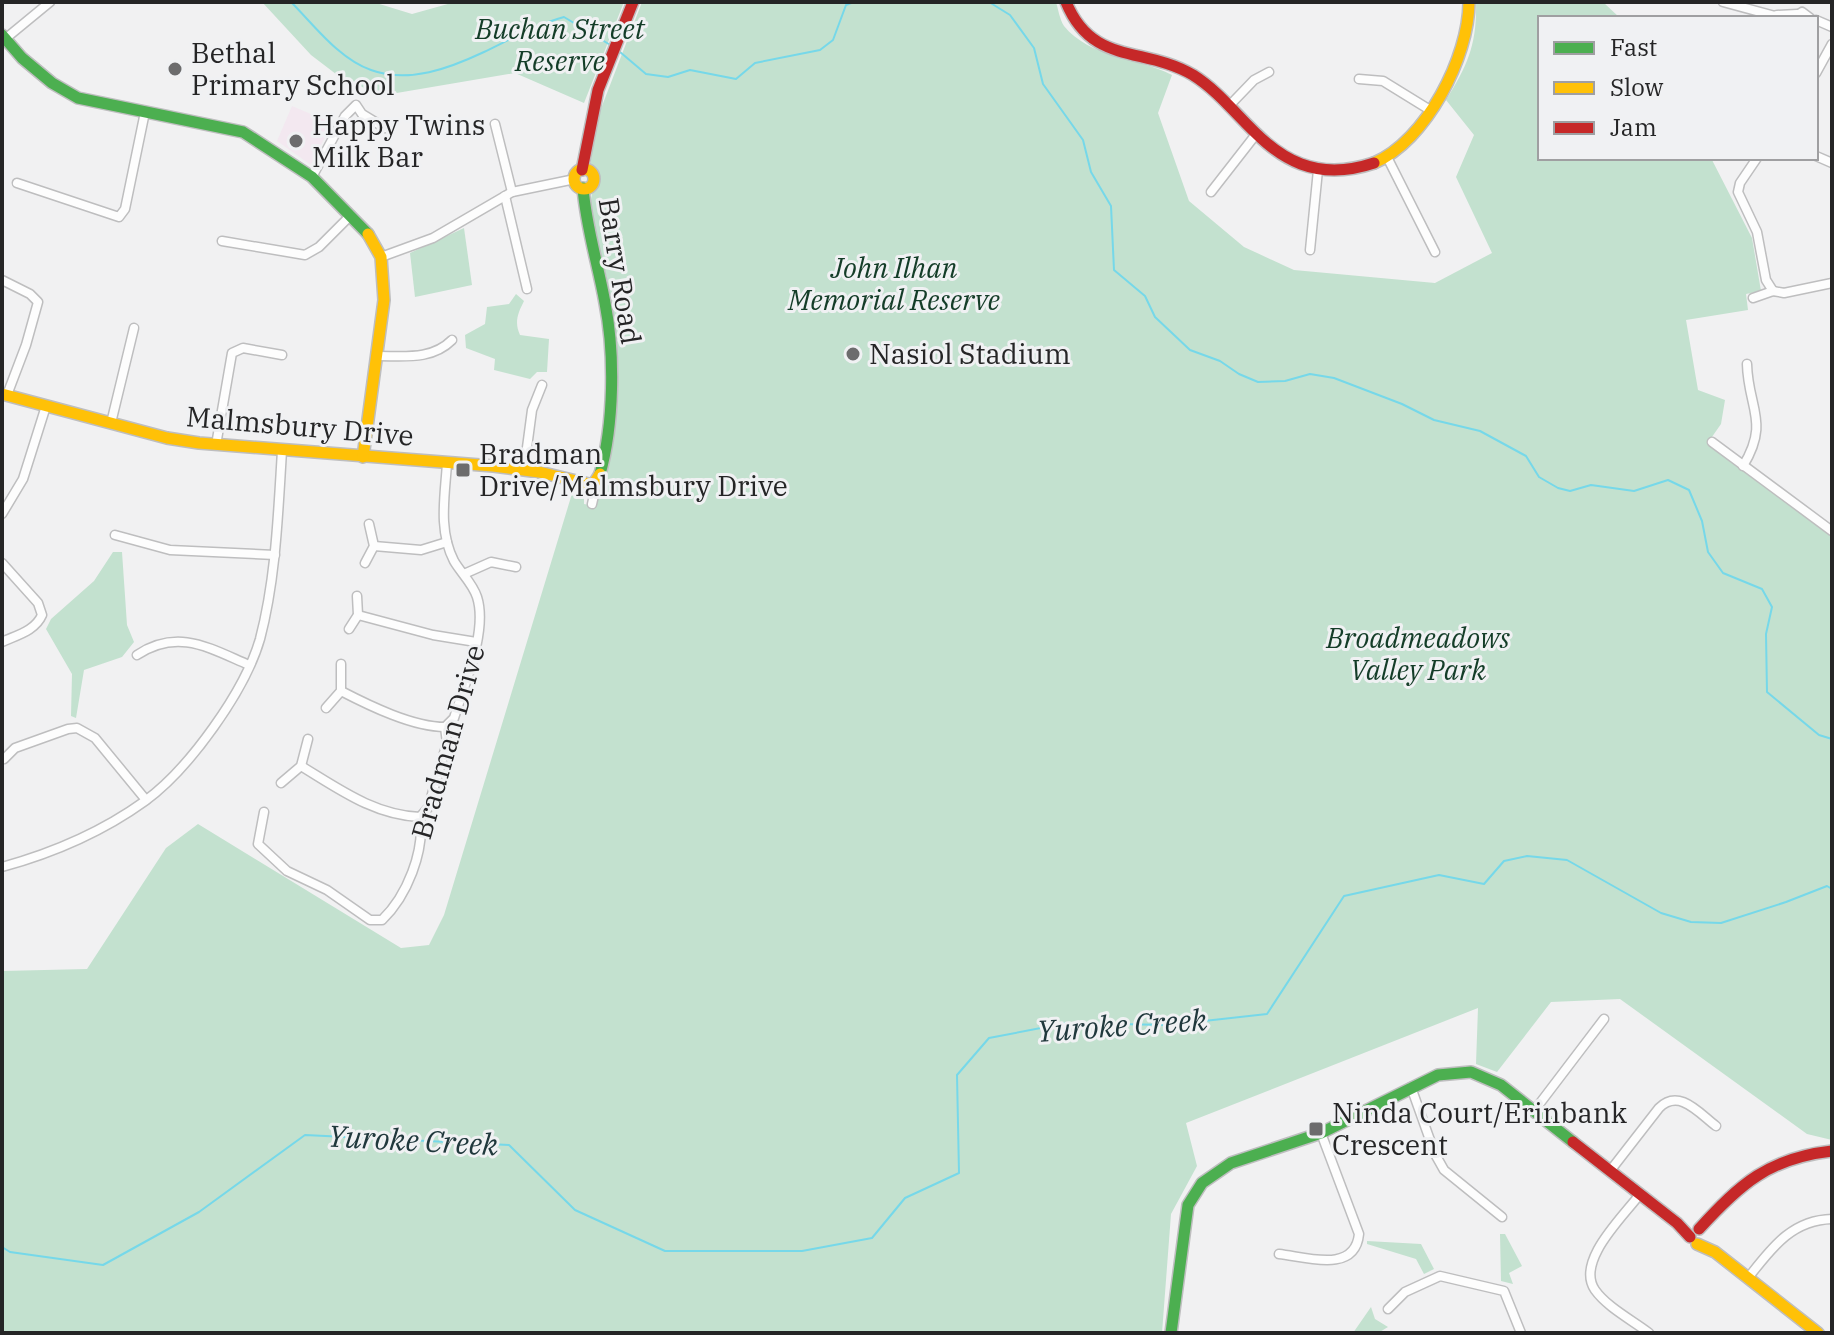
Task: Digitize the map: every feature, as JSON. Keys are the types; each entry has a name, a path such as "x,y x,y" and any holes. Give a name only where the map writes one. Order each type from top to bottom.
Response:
{"street":[{"path":"50,2 4,37 22,58 52,83 78,98 243,132 312,177 368,234 381,257 384,300 379,356 363,457"},
{"name":"Barry Road","path":"592,504 607,430 610,343 605,303 584,216 580,179 592,115 633,2"},
{"path":"1066,2 1075,23 1097,43 1178,68 1200,80 1281,154 1318,170 1362,168 1387,157 1409,138 1430,110 1462,56 1468,32 1469,2"},
{"path":"1728,15 1727,4 1775,16"},
{"path":"1772,15 1790,16"},
{"path":"1818,69 1832,44"},
{"path":"1229,106 1254,80 1269,72"},
{"path":"1359,79 1383,81 1430,110"},
{"path":"312,177 345,116 356,105 362,114 385,128"},
{"path":"17,183 119,217 125,209 145,112"},
{"path":"495,124 527,289"},
{"path":"1211,192 1257,133"},
{"path":"1387,157 1435,252"},
{"path":"1756,160 1740,183 1738,192 1757,232 1766,280 1773,291"},
{"path":"1310,250 1318,170"},
{"path":"381,257 433,238 509,194 580,179"},
{"path":"222,241 305,255 319,247 351,215"},
{"path":"2,280 30,294 38,302 26,345 4,394"},
{"path":"1753,298 1773,291 1784,293 1832,283"},
{"path":"111,423 134,328"},
{"path":"379,356 426,355 443,349 452,340"},
{"path":"216,445 232,353 243,348 282,355"},
{"path":"1743,466 1754,448 1758,432 1747,364"},
{"path":"524,470 532,410 542,385"},
{"name":"Malmsbury Drive","path":"4,394 167,438 282,451 524,470 587,485 597,482"},
{"path":"2,514 23,479 46,406"},
{"path":"1712,442 1832,531"},
{"path":"2,867 77,841 146,800 214,727 243,681 259,642 275,555 282,451"},
{"name":"Bradman Drive","path":"264,812 254,846 287,871 327,890 370,920 378,921 387,915 404,889 422,832 420,817 428,808 447,743 445,727 454,718 476,642 478,600 447,542 444,512 447,463"},
{"path":"365,563 374,546 369,524"},
{"path":"115,535 170,550 275,555"},
{"path":"374,546 421,550 447,542"},
{"path":"464,574 491,562 516,566"},
{"path":"2,563 38,603 42,615 38,623 28,630 2,642"},
{"path":"349,629 358,615 357,596"},
{"path":"358,615 433,635 476,642"},
{"path":"137,655 153,644 177,641 196,644 249,665"},
{"path":"326,708 341,691 341,664"},
{"path":"341,691 374,708 445,727"},
{"path":"4,759 15,748 77,728 95,738 146,800"},
{"path":"281,783 301,766 308,739"},
{"path":"301,766 373,808 390,814 420,817"},
{"path":"1534,1111 1604,1019"},
{"path":"1171,1333 1188,1205 1211,1175 1231,1163 1321,1133 1411,1087 1448,1072 1471,1072 1491,1079 1677,1223 1698,1235 1815,1332"},
{"path":"1411,1087 1435,1154 1444,1170 1502,1217"},
{"path":"1610,1171 1659,1108 1669,1100 1681,1100 1716,1126"},
{"path":"1279,1254 1334,1260 1348,1257 1356,1247 1359,1234 1321,1133"},
{"path":"1698,1235 1741,1183 1767,1167 1806,1153 1832,1151"},
{"path":"1640,1194 1593,1255 1589,1273 1596,1291 1649,1333"},
{"path":"1748,1278 1787,1234 1805,1223 1832,1219"},
{"path":"1388,1309 1405,1292 1440,1276 1504,1291 1521,1333"}],"shaded area":[{"path":"292,106 332,123 311,165 277,141"}],"green space":[{"name":"Buchan Street Reserve","path":"262,2 373,2 412,14 455,2 624,2 584,103 515,73 379,96 351,81 349,84 311,55"},
{"name":"Broadmeadows Valley Park","path":"642,2 1056,2 1064,26 1087,45 1172,75 1158,113 1189,201 1244,247 1294,270 1435,283 1492,253 1456,177 1474,135 1446,100 1470,54 1476,2 1603,2 1618,16 1538,16 1538,160 1712,160 1752,238 1761,291 1746,294 1748,310 1686,320 1698,390 1725,400 1721,424 1707,444 1832,536 1832,1140 1807,1134 1620,999 1551,1002 1497,1072 1476,1064 1478,1008 1186,1123 1197,1166 1171,1214 1162,1333 2,1333 2,971 87,969 166,848 198,824 401,948 429,945 444,915 574,487 584,493 584,504 596,506 608,454 615,401 616,347 610,294 591,204 597,175 590,166 597,119"},
{"path":"464,228 472,285 415,297 410,253"},
{"path":"516,294 524,301 517,326 520,335 549,339 547,372 537,372 530,379 494,370 495,359 466,348 465,335 485,324 487,307 509,304"},
{"path":"113,552 122,552 127,625 134,642 122,657 84,670 76,718 71,716 72,674 46,629 51,619 94,581"},
{"path":"1500,1234 1505,1234 1522,1266 1509,1273 1513,1284 1501,1281"},
{"path":"1367,1241 1421,1244 1434,1269 1424,1274 1416,1259 1367,1244"},
{"path":"1371,1307 1375,1319 1388,1327 1378,1333 1353,1333"}],"waterway":[{"path":"291,2 348,58 385,74 414,75 443,68 564,17 612,46"},
{"path":"620,52 646,74 668,77 690,70 736,79 755,63 820,50 833,40 846,5 854,2"},
{"path":"989,2 1010,15 1034,48 1043,84 1083,140 1091,172 1111,206 1114,270 1145,296 1155,317 1190,350 1220,361 1258,382 1285,381 1310,374 1334,378 1434,420 1480,431 1526,456 1539,477 1558,488 1570,491 1591,485 1634,491 1668,480 1689,490 1702,521 1708,552 1723,573 1762,589 1772,607 1766,634 1767,692 1819,735 1832,739"},
{"name":"Yuroke Creek","path":"2,1247 10,1252 103,1265 199,1212 305,1135 509,1145 575,1210 665,1251 802,1251 872,1238 905,1198 959,1173 957,1075 989,1038 1067,1023 1168,1025 1267,1014 1344,896 1439,875 1484,884 1504,861 1527,856 1567,860 1661,913 1691,922 1721,923 1827,886 1832,889"}],"traffic: fast":[{"path":"2,35 22,58 52,83 78,98 243,132 312,177 368,234"},
{"path":"583,188 610,344 612,389 600,474"},
{"path":"1171,1333 1188,1205 1202,1183 1231,1163 1321,1133 1438,1075 1471,1072 1501,1085 1573,1142"}],"traffic: slow":[{"path":"1374,163 1411,136 1441,95 1461,47 1469,2"},
{"path":"584,169 591,172 594,179 591,186 584,189 577,186 574,179 577,172 584,169"},
{"path":"363,457 384,300 381,257 368,234"},
{"path":"2,394 167,438 199,443 493,466 539,472 593,485 600,474"},
{"path":"1697,1244 1715,1252 1818,1333"}],"traffic: jam":[{"path":"582,170 598,90 633,2"},
{"path":"1066,2 1077,22 1090,36 1105,46 1175,66 1193,75 1285,156 1310,167 1328,170 1374,163"},
{"path":"1573,1142 1677,1223 1690,1237"},
{"path":"1699,1229 1742,1186 1757,1176 1790,1160 1832,1151"}],"place":[{"name":"Bethal Primary School","path":"175,69"},
{"name":"Happy Twins Milk Bar","path":"296,141"},
{"name":"Nasiol Stadium","path":"853,354"},
{"name":"Bradman Drive/Malmsbury Drive","path":"463,470"},
{"name":"Ninda Court/Erinbank Crescent","path":"1316,1129"}],"park label":[{"name":"John Ilhan Memorial Reserve","path":"894,284"}]}
